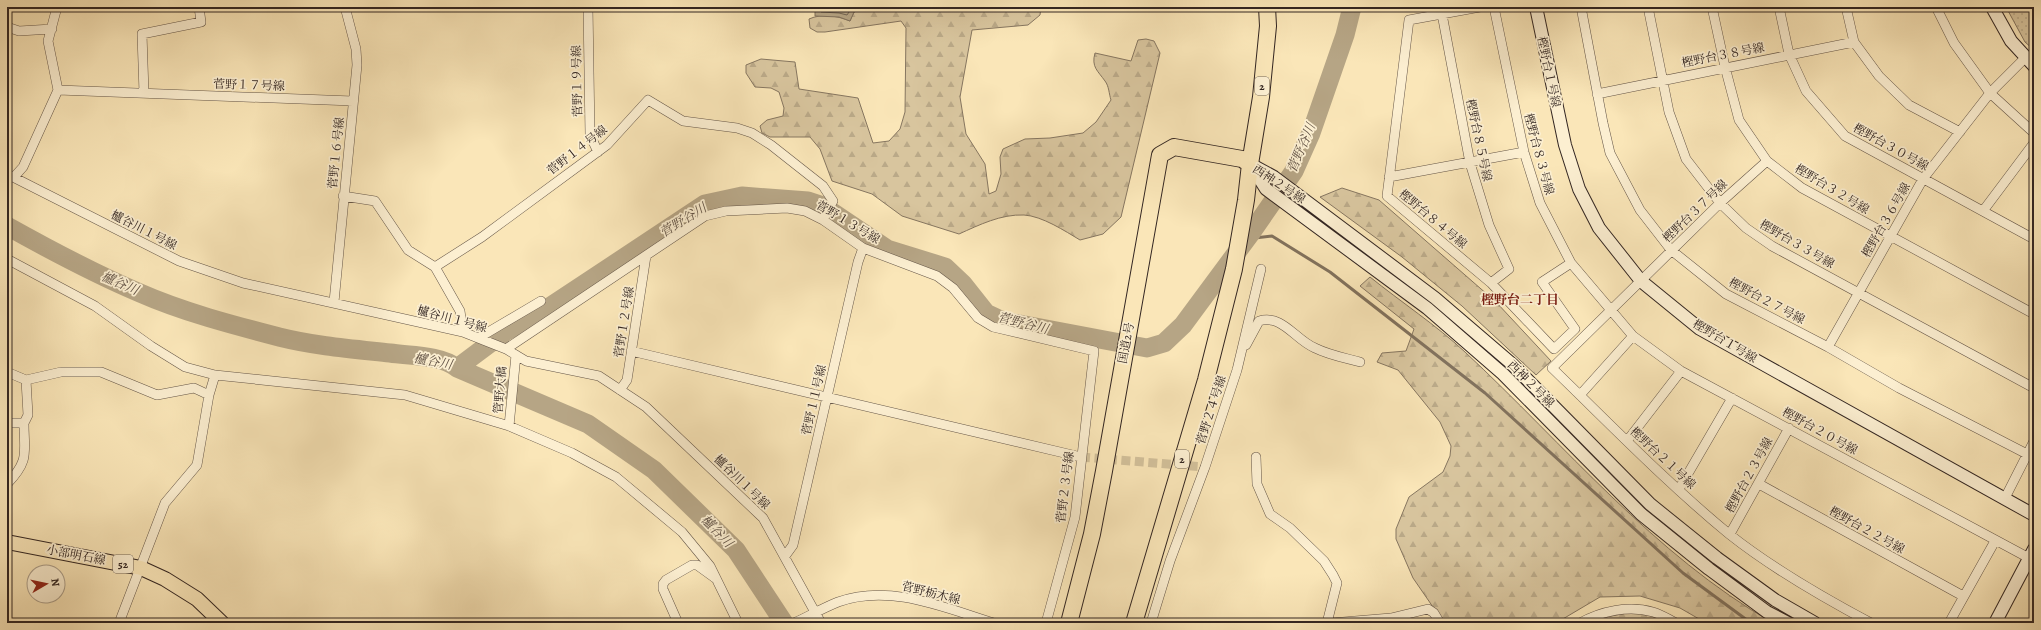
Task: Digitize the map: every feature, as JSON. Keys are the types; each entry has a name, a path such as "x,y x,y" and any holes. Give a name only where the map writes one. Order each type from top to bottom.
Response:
{"highway":[{"name":"2","path":"1134,623 1206,380 1228,295 1246,200 1250,164 1261,97 1268,26 1268,7"},
{"name":"国道2号","path":"1069,623 1092,534 1160,155 1174,148 1242,159 1250,164"}],"main road":[{"name":"小部明石線","path":"7,542 141,568 165,579 197,599 222,623"}],"street":[{"path":"11,175 23,167 58,90 48,41 57,7"},
{"path":"144,93 142,34 201,22 199,7"},
{"name":"菅野１６号線","path":"334,302 343,196 357,65 356,49 345,7"},
{"name":"菅野１９号線","path":"588,7 590,135 598,152"},
{"name":"樫野台８４号線","path":"1480,7 1409,20 1389,177 1388,196 1491,283 1554,349 1576,329 1542,282 1571,263"},
{"name":"樫野台８３号線","path":"1494,7 1524,152 1540,203 1571,263 1611,311"},
{"name":"樫野台１号線","path":"1536,7 1565,145 1579,189 1599,228 1641,281 1700,329 2034,514"},
{"name":"樫野台２７号線","path":"1581,7 1597,94 1610,153 1640,210 1671,250 1726,294 1828,347 1899,388 2027,454"},
{"name":"樫野台３３号線","path":"1648,7 1669,112 1686,159 1720,203 1746,228 1772,246 2034,388"},
{"name":"樫野台３２号線","path":"1712,7 1725,67 1739,120 1767,161 1802,188 2034,314"},
{"name":"樫野台３０号線","path":"1779,7 1789,54 1806,91 1845,136 2034,240"},
{"path":"1846,7 1854,42 1879,76 1909,105 1960,132"},
{"path":"1936,7 1954,43 1990,93 2034,133"},
{"path":"1992,7 2011,41 2034,66"},
{"name":"樫野台８５号線","path":"1442,14 1470,163 1489,225 1509,269 1491,283"},
{"path":"7,27 19,31 52,29"},
{"name":"樫野台３８号線","path":"1597,94 1662,79 1854,42"},
{"name":"樫野台３６号線","path":"1828,347 1923,179 1990,93 2026,57"},
{"name":"菅野１７号線","path":"58,90 353,101"},
{"name":"菅野１４号線","path":"435,267 482,238 607,145 648,100 683,120 737,128 752,133 771,145 823,186 833,201 823,220"},
{"path":"1983,211 2034,143"},
{"path":"1389,177 1524,152"},
{"name":"樫野台３７号線","path":"1641,281 1720,203 1767,161"},
{"name":"西神２号線","path":"1250,164 1274,177 1435,298 1512,364 1650,504 1717,558 1768,596 1815,623"},
{"name":"西神２号線","path":"1250,164 1266,189 1427,308 1497,369 1641,514 1709,569 1768,612 1788,623"},
{"name":"櫨谷川１号線","path":"11,175 178,261 243,283 334,302 463,332 480,337 526,360 599,376 646,407 763,518 821,623"},
{"path":"343,196 375,201 408,250 435,267 460,311 463,332"},
{"name":"菅野１３号線","path":"506,349 705,216 726,211 787,208 805,211 823,220 863,248 938,276 953,288 978,318 993,327 1094,351"},
{"name":"菅野１１号線","path":"785,556 793,545 858,262 863,248"},
{"name":"菅野１２号線","path":"620,390 627,380 646,256"},
{"path":"7,259 95,306 151,346 185,367 215,375 405,395 509,426 572,453 616,477 682,532 710,566 738,623"},
{"name":"菅野２４号線","path":"1152,623 1170,561 1206,467 1241,355 1261,269"},
{"name":"樫野台２１号線","path":"1641,281 1552,368 1627,441 1730,534 1814,593 1871,623"},
{"path":"480,337 541,301"},
{"name":"樫野台２０号線","path":"1611,311 1633,336 1681,371 1789,428 1995,541 2032,553"},
{"path":"1241,355 1259,321 1268,318 1277,321 1314,348 1360,362"},
{"path":"1580,395 1633,336"},
{"path":"631,351 1081,457"},
{"name":"菅野２３号線","path":"1046,623 1075,517 1094,351"},
{"name":"管野大橋","path":"509,426 516,355"},
{"path":"1627,441 1681,371"},
{"path":"7,372 26,380 61,372 101,372 157,395 194,388 210,395"},
{"path":"119,623 165,503 197,465 215,375"},
{"path":"7,484 19,472 24,461 24,423 28,415 26,380"},
{"path":"1679,489 1732,398"},
{"path":"7,423 24,423"},
{"name":"樫野台２３号線","path":"1730,534 1789,428"},
{"path":"2005,498 2034,441"},
{"path":"1256,457 1257,484 1270,514 1290,528 1318,555 1333,575 1336,583 1327,623"},
{"name":"樫野台２２号線","path":"1759,484 1963,596"},
{"path":"1948,623 1995,541"},
{"path":"1995,623 2032,553"},
{"path":"678,623 663,589 663,584 666,580 692,565 697,565 717,580"},
{"name":"菅野栃木線","path":"794,623 840,602 865,596 888,595 914,599 994,623"},
{"path":"1580,623 1601,613 1632,608 1653,612 1676,623"},
{"path":"1331,623 1391,618 1428,609 1434,613 1440,623"}],"green space":[{"path":"869,7 935,7 951,10 949,7 1041,7 1040,15 1028,25 972,30 960,97 966,134 985,164 989,194 996,191 1001,174 1000,157 1003,149 1025,139 1050,138 1083,133 1096,122 1111,100 1106,83 1095,65 1095,53 1131,61 1138,40 1146,39 1154,41 1160,53 1121,217 1103,234 1080,240 1046,221 1024,215 999,218 959,234 902,216 872,194 832,181 820,149 810,137 770,137 762,133 760,126 767,120 783,116 784,108 779,92 771,88 755,87 746,73 746,65 761,59 795,62 799,89 858,98 873,143 889,141 900,129 905,112 906,28 901,21 825,32 817,32 810,28 809,19 814,17 830,16 850,21 854,12"},
{"path":"2006,7 2034,7 2034,50 2025,42"},
{"path":"1342,188 1379,200 1496,302 1551,361 1536,375 1462,306 1402,257 1320,197"},
{"path":"1370,277 1465,352 1649,532 1688,565 1729,595 1773,623 1706,623 1680,608 1640,596 1600,597 1556,623 1444,623 1413,578 1396,539 1396,529 1409,497 1443,472 1450,456 1451,446 1440,422 1398,370 1377,362 1382,353 1406,351 1414,329 1360,286"},
{"path":"1632,612 1652,616 1666,623 1588,623 1601,618"}],"water":[{"path":"815,7 869,7 854,12 850,21 839,17 815,16"}],"waterway":[{"name":"菅野谷川","path":"457,368 505,332 542,312 705,204 742,196 808,201 823,206 887,249 945,267 963,284 986,313 1003,321 1147,348 1164,343 1183,325 1251,233 1294,171 1311,133 1345,35 1352,7"},
{"name":"櫨谷川","path":"7,226 106,278 173,306 226,323 306,343 434,358 588,424 654,470 736,550 784,623"},
{"path":"1246,239 1272,236 1330,272 1485,393 1683,573 1751,623"}],"tunnel":[{"path":"1081,457 1205,467"}],"district":[{"name":"樫野台二丁目","path":"1520,299"}]}
